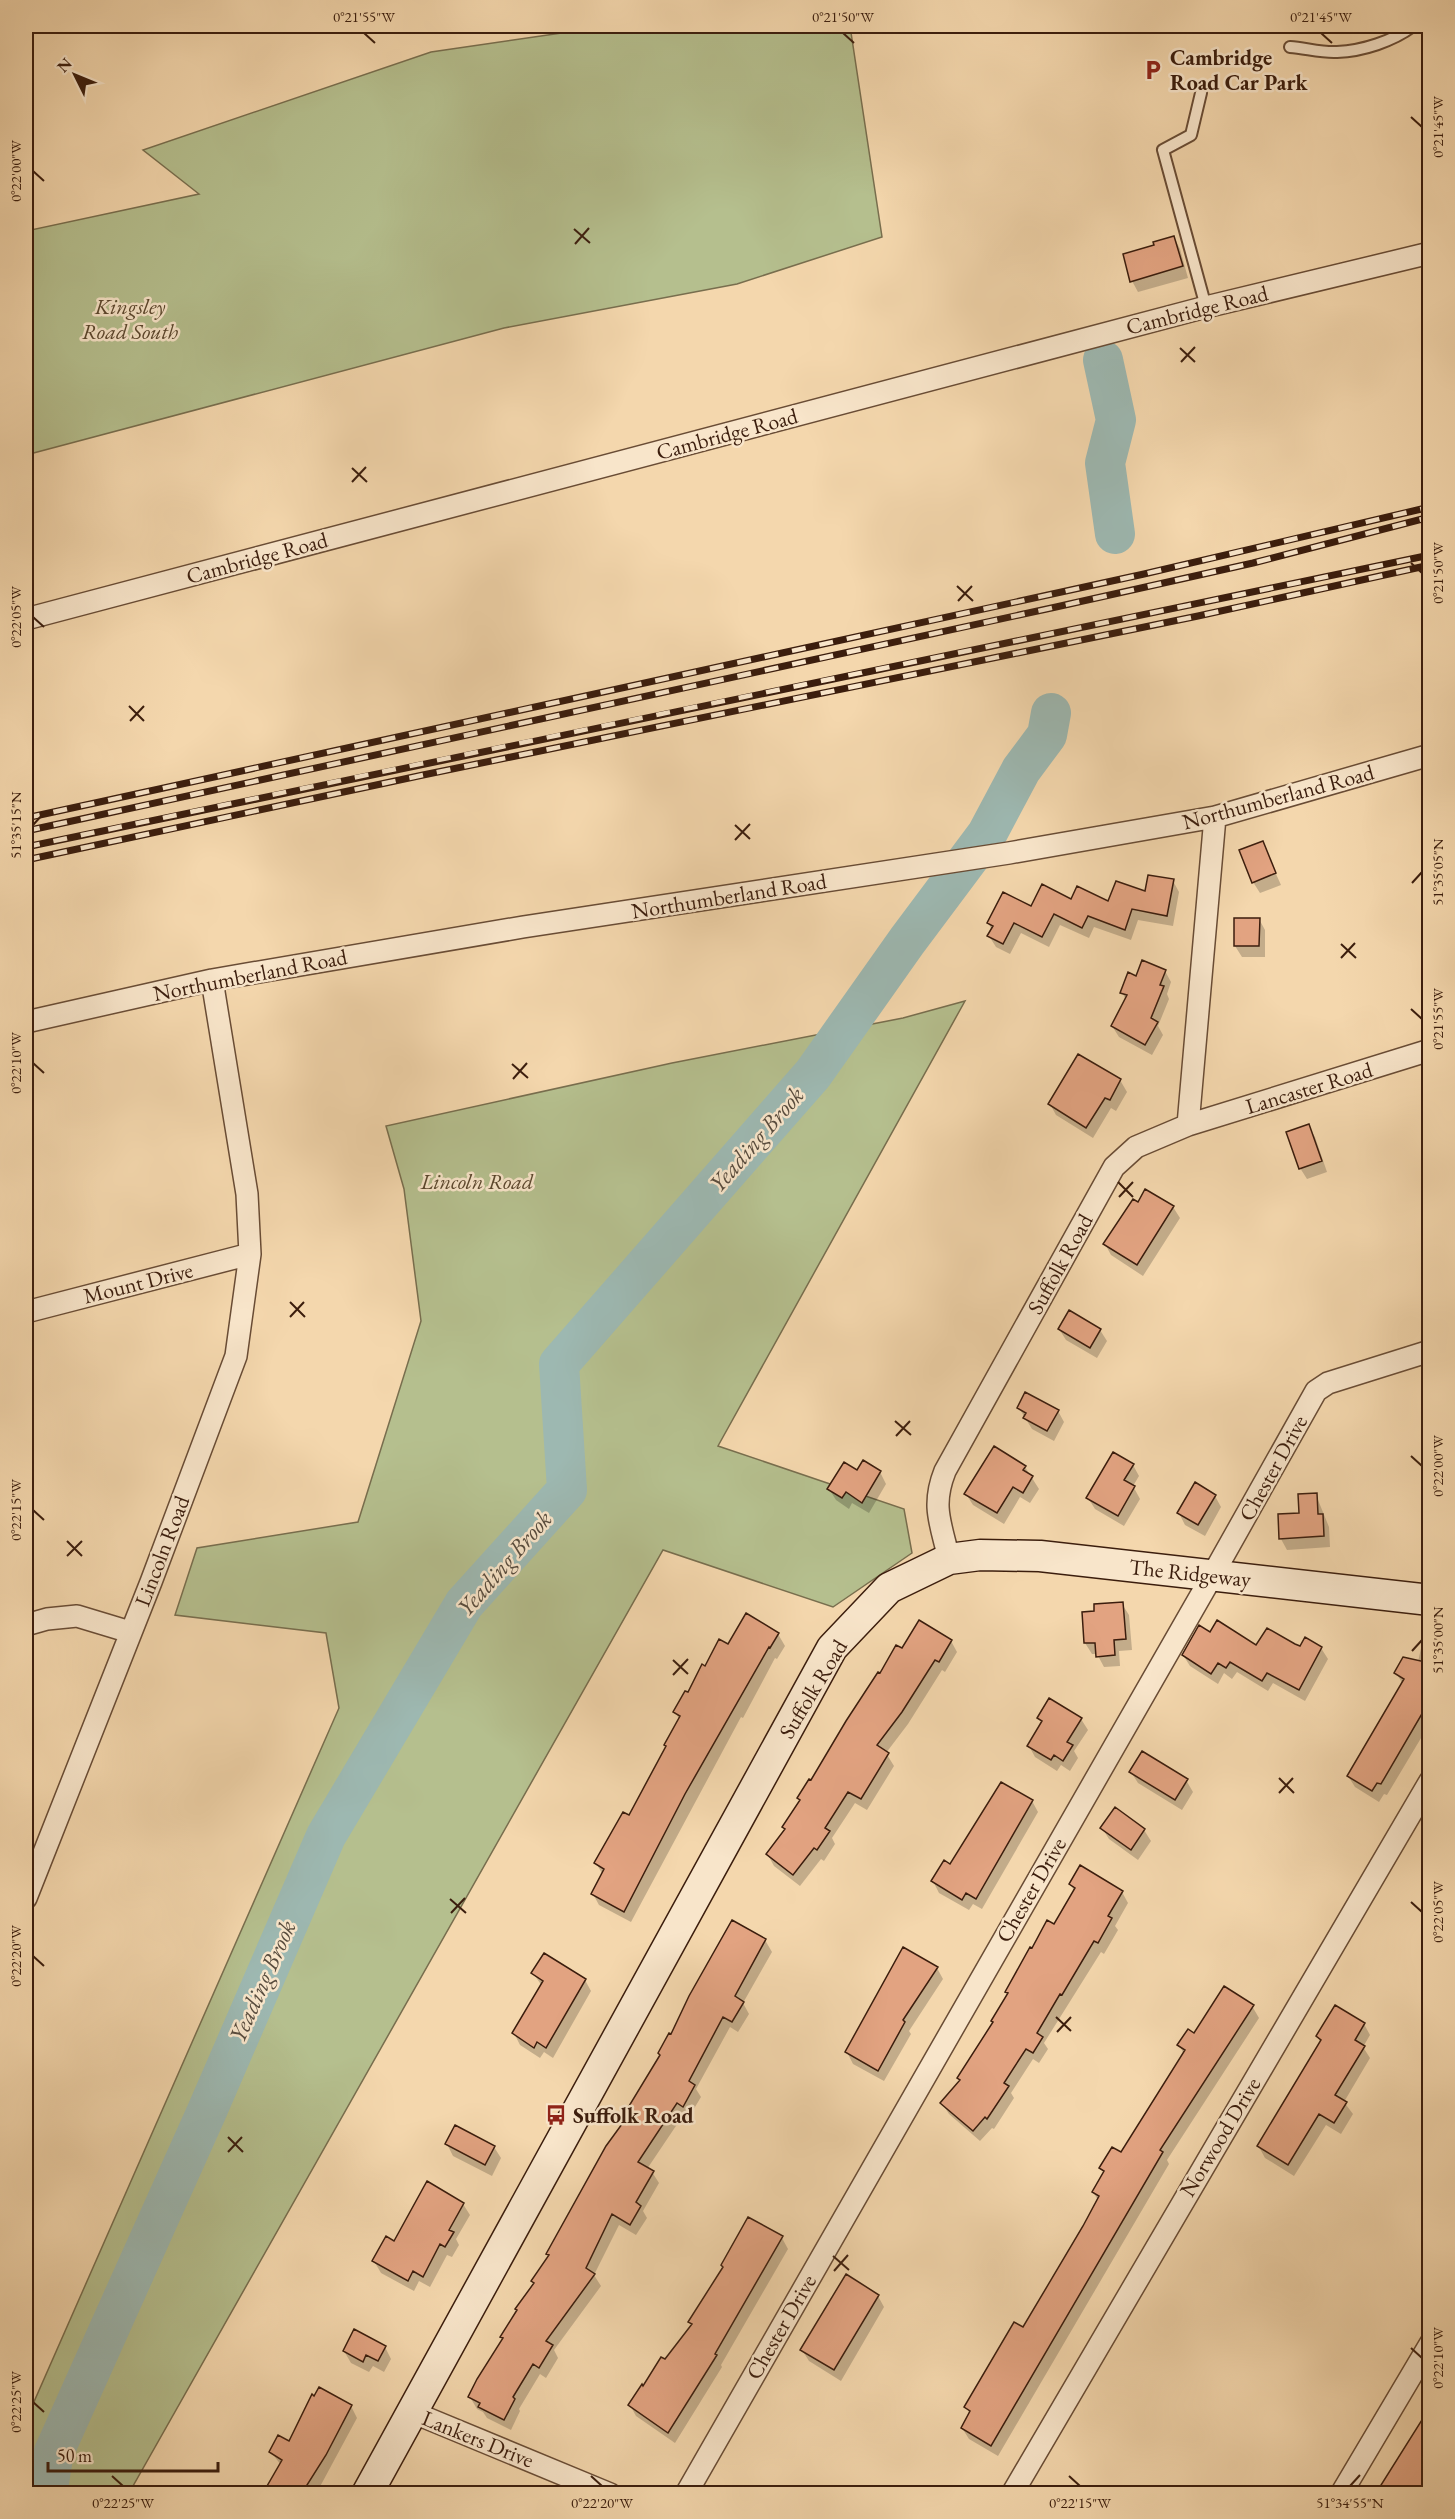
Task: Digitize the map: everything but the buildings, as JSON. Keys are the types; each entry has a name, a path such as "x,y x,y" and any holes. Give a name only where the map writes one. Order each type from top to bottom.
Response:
{"street":[{"name":"Cambridge Road","path":"26,619 1206,307 1430,253"},
{"name":"Northumberland Road","path":"26,1022 212,980 523,927 1001,854 1215,817 1430,755"},
{"path":"1188,1125 1215,817"},
{"name":"Lincoln Road","path":"26,1898 236,1356 250,1254 246,1194 212,980"},
{"name":"Lancaster Road","path":"1188,1125 1430,1050"},
{"name":"Suffolk Road","path":"367,2493 832,1648 889,1588 950,1559 938,1510 937,1491 945,1471 1114,1167 1136,1147 1188,1125"},
{"name":"Mount Drive","path":"26,1312 250,1254"},
{"name":"Chester Drive","path":"686,2493 1316,1391 1328,1383 1430,1351"},
{"name":"The Ridgeway","path":"950,1559 980,1555 1040,1556 1430,1600"},
{"path":"26,1625 47,1619 77,1616 130,1632"},
{"name":"Norwood Drive","path":"1012,2493 1430,1781"},
{"path":"1341,2493 1430,2344"},
{"name":"Lankers Drive","path":"412,2412 610,2493"}],"lane":[{"path":"1290,47 1337,52 1376,44 1402,34 1413,26"},
{"path":"1201,93 1191,135 1163,150 1206,307"}],"green space":[{"name":"Kingsley Road South","path":"610,26 850,26 882,237 737,284 504,328 26,455 26,231 199,194 143,150 431,52"},
{"path":"965,1001 718,1446 904,1509 912,1553 833,1607 663,1550 129,2493 26,2494 26,2420 339,1708 326,1633 175,1615 197,1548 358,1522 421,1321 404,1189 386,1126 672,1063 903,1018"}],"waterway":[{"name":"Yeading Brook","path":"1103,360 1116,420 1105,463 1115,534"},
{"name":"Yeading Brook","path":"47,2494 54,2452 207,2111 326,1836 464,1604 567,1490 559,1364 813,1074 907,941 987,834 1021,770 1047,735 1051,713"}],"railway":[{"path":"26,818 1144,574 1430,507"},
{"path":"26,831 1253,563 1430,517"},
{"path":"26,847 1430,555"},
{"path":"26,860 423,775 1198,616 1430,565"}],"place":[{"name":"Cambridge Road Car Park","path":"1153,70"},
{"name":"Suffolk Road","path":"556,2115"}]}
